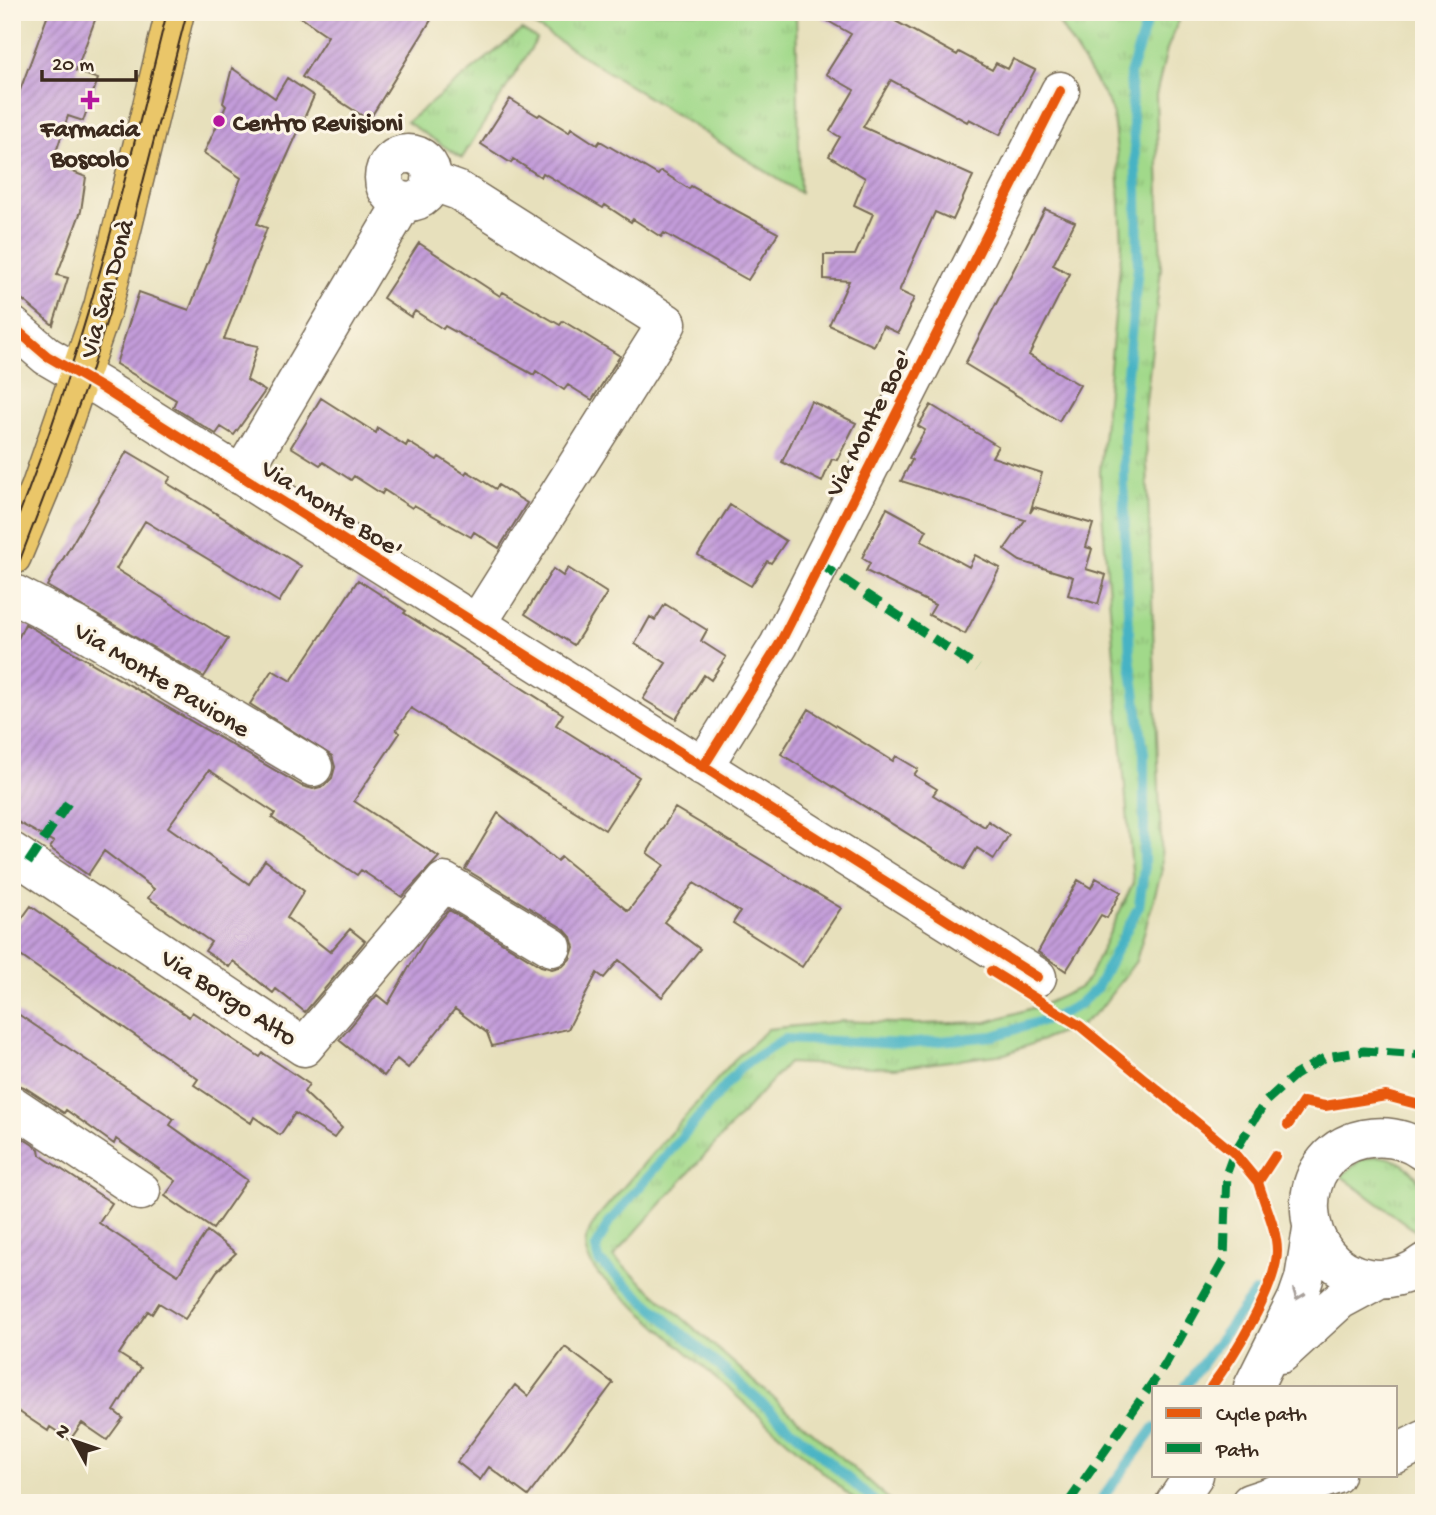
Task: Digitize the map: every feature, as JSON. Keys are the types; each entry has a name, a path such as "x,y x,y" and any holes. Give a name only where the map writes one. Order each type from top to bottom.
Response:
{"main road":[{"name":"Via San Donà","path":"12,556 103,307 175,12"}],"street":[{"name":"Via Monte Boe'","path":"703,766 779,645 1060,91"},
{"name":"Via Monte Boe'","path":"241,476 418,191 459,191 667,323 477,624"},
{"name":"Via Monte Boe'","path":"12,326 47,356 1037,977"},
{"name":"Via Monte Pavione","path":"12,593 76,626 313,767"},
{"name":"Via Borgo Alto","path":"12,852 304,1047 444,882 552,947"},
{"path":"12,1105 141,1191"},
{"path":"1258,1380 1304,1279 1312,1229 1309,1204 1315,1178 1337,1151 1356,1141 1376,1136 1396,1138 1421,1148"},
{"path":"1312,1229 1323,1251 1341,1268 1406,1275"},
{"path":"1258,1380 1324,1313 1406,1275"},
{"path":"1398,1453 1424,1440"},
{"path":"1175,1503 1193,1476"},
{"path":"1250,1503 1301,1495 1333,1476"}],"green space":[{"path":"547,12 796,12 800,193 532,24"},
{"path":"1052,12 1182,12 1167,49 1156,95 1161,269 1145,410 1162,870 1136,961 1100,1009 1080,1026 1005,1054 895,1068 788,1063 613,1257 893,1503 858,1503 598,1274 588,1258 585,1245 589,1231 599,1215 734,1060 768,1029 843,1021 917,1024 987,1022 1045,1004 1079,988 1088,979 1133,883 1100,472 1122,243 1118,163 1113,115 1107,100"},
{"path":"522,30 537,39 462,158 407,122"},
{"path":"1378,1156 1404,1165 1420,1182 1425,1206 1417,1232 1341,1176 1362,1159"}],"building":[{"path":"49,12 98,12 76,71 98,79 83,121 68,116 52,164 86,177 81,211 57,275 68,278 53,325 12,291 12,112"},
{"path":"293,12 436,12 369,120 302,77 328,36"},
{"path":"812,12 879,12 957,55 959,52 992,70 996,63 1008,69 1013,59 1035,70 1000,135 969,119 967,122 891,80 863,127 973,176 953,220 935,212 899,291 914,298 898,333 883,326 874,346 829,325 849,281 824,279 824,255 855,255 873,214 854,205 865,178 829,156 840,137 830,131 854,90 826,74 851,34"},
{"path":"232,68 275,98 287,78 314,96 257,224 267,228 224,339 258,346 247,380 265,391 234,435 221,427 216,434 173,407 176,400 116,364 139,292 189,310 241,178 204,153 226,106 223,103"},
{"path":"510,99 569,132 571,128 597,145 600,141 658,175 661,171 689,189 691,186 778,233 748,280 664,233 661,237 605,205 603,208 543,173 541,177 513,159 511,163 481,144"},
{"path":"1045,209 1075,222 1053,265 1070,274 1029,355 1080,385 1059,421 965,364"},
{"path":"419,243 500,296 503,292 560,325 563,321 620,356 592,400 568,385 564,390 536,371 534,375 445,326 443,329 415,311 411,317 383,298"},
{"path":"321,398 376,433 378,428 406,446 408,442 465,474 467,471 496,489 498,485 527,503 499,548 474,532 471,537 414,505 412,508 384,490 382,494 354,476 351,480 323,462 320,465 291,447"},
{"path":"811,401 856,423 837,460 832,459 822,482 782,462"},
{"path":"931,405 998,446 992,457 1042,473 1030,513 1034,507 1093,524 1086,547 1092,549 1086,569 1106,575 1098,604 1068,595 1073,577 1020,561 1004,550 1025,520 901,481 912,460 909,458 925,430 918,426"},
{"path":"127,451 171,477 167,483 301,566 279,602 145,521 116,569 228,639 204,677 47,586"},
{"path":"730,505 786,541 771,563 767,561 751,586 698,555"},
{"path":"887,508 927,530 921,541 969,567 975,555 1000,568 965,634 929,615 935,605 866,571 870,563 862,558"},
{"path":"568,568 607,593 574,645 525,614 553,569 563,576"},
{"path":"358,580 406,611 404,613 563,714 556,725 639,777 605,830 411,708 396,730 400,733 354,801 439,857 402,897 361,870 357,875 272,818 275,813 209,770 168,827 249,884 265,860 304,891 287,918 330,952 350,929 365,941 305,1012 276,989 273,993 233,961 229,967 205,951 211,942 148,898 154,889 104,851 88,875 50,848 54,842 12,819 12,651 25,624 302,786 313,789 324,786 332,778 335,767 332,756 250,704 272,670 291,681"},
{"path":"665,604 707,630 701,641 726,657 711,680 704,675 676,719 643,699 666,663 635,644 650,617 655,620"},
{"path":"809,709 893,761 896,756 918,769 914,775 937,789 933,795 985,827 988,821 1009,835 994,859 977,848 964,869 781,754"},
{"path":"675,808 841,908 802,967 733,923 740,912 694,883 664,922 700,949 662,997 619,960 604,978 597,973 568,1029 492,1046 487,1033 455,1009 408,1068 397,1059 384,1076 339,1040 377,995 388,1004 427,936 449,910 541,966 552,969 563,966 570,959 574,947 571,937 564,929 465,869 498,813 557,861 561,857 628,911 664,865 647,853"},
{"path":"1096,878 1121,892 1107,918 1101,915 1066,971 1038,952 1078,880 1091,888"},
{"path":"31,906 189,1017 192,1012 260,1057 263,1053 309,1084 304,1092 342,1128 334,1138 295,1113 280,1135 254,1117 251,1123 194,1085 198,1079 12,950 12,932"},
{"path":"12,1010 174,1119 170,1125 247,1180 213,1229 165,1196 176,1181 116,1139 114,1144 66,1110 64,1113 24,1087 12,1083"},
{"path":"12,1131 39,1149 40,1155 112,1203 99,1223 178,1275 207,1231 236,1253 217,1271 185,1319 159,1303 152,1314 148,1311 119,1354 141,1368 114,1411 123,1418 107,1440 82,1423 70,1440 50,1427 48,1431 12,1407"},
{"path":"565,1347 613,1383 528,1496 489,1467 480,1480 457,1462 515,1385 528,1396"}],"waterway":[{"path":"876,1503 599,1261 596,1248 608,1224 742,1066 784,1039 906,1044 994,1036 1057,1016 1078,1005 1096,989 1139,906 1144,870 1144,753 1130,657 1124,509 1124,402 1138,267 1137,190 1130,74 1150,12"},
{"path":"1186,1386 1255,1292"},
{"path":"1099,1503 1152,1431"}],"tram line":[{"path":"12,532 80,340 117,210 167,12"},
{"path":"12,581 88,381 110,310 187,12"}],"marked path":[{"path":"820,564 978,668"},
{"path":"28,863 68,803"},
{"path":"1068,1503 1165,1365 1224,1260 1227,1172 1234,1153 1265,1102 1295,1075 1326,1057 1364,1051 1424,1055"}],"cycle path":[{"path":"703,767 779,645 1060,91"},
{"path":"12,326 47,356 102,388 1037,977"},
{"path":"991,971 1080,1026 1234,1153 1258,1182"},
{"path":"1288,1125 1303,1102 1325,1106 1386,1096 1424,1106"},
{"path":"1212,1386 1252,1321 1275,1266 1275,1234 1258,1182 1275,1156"}],"place":[{"name":"Farmacia Boscolo","path":"90,100"},
{"name":"Centro Revisioni","path":"219,121"}]}
